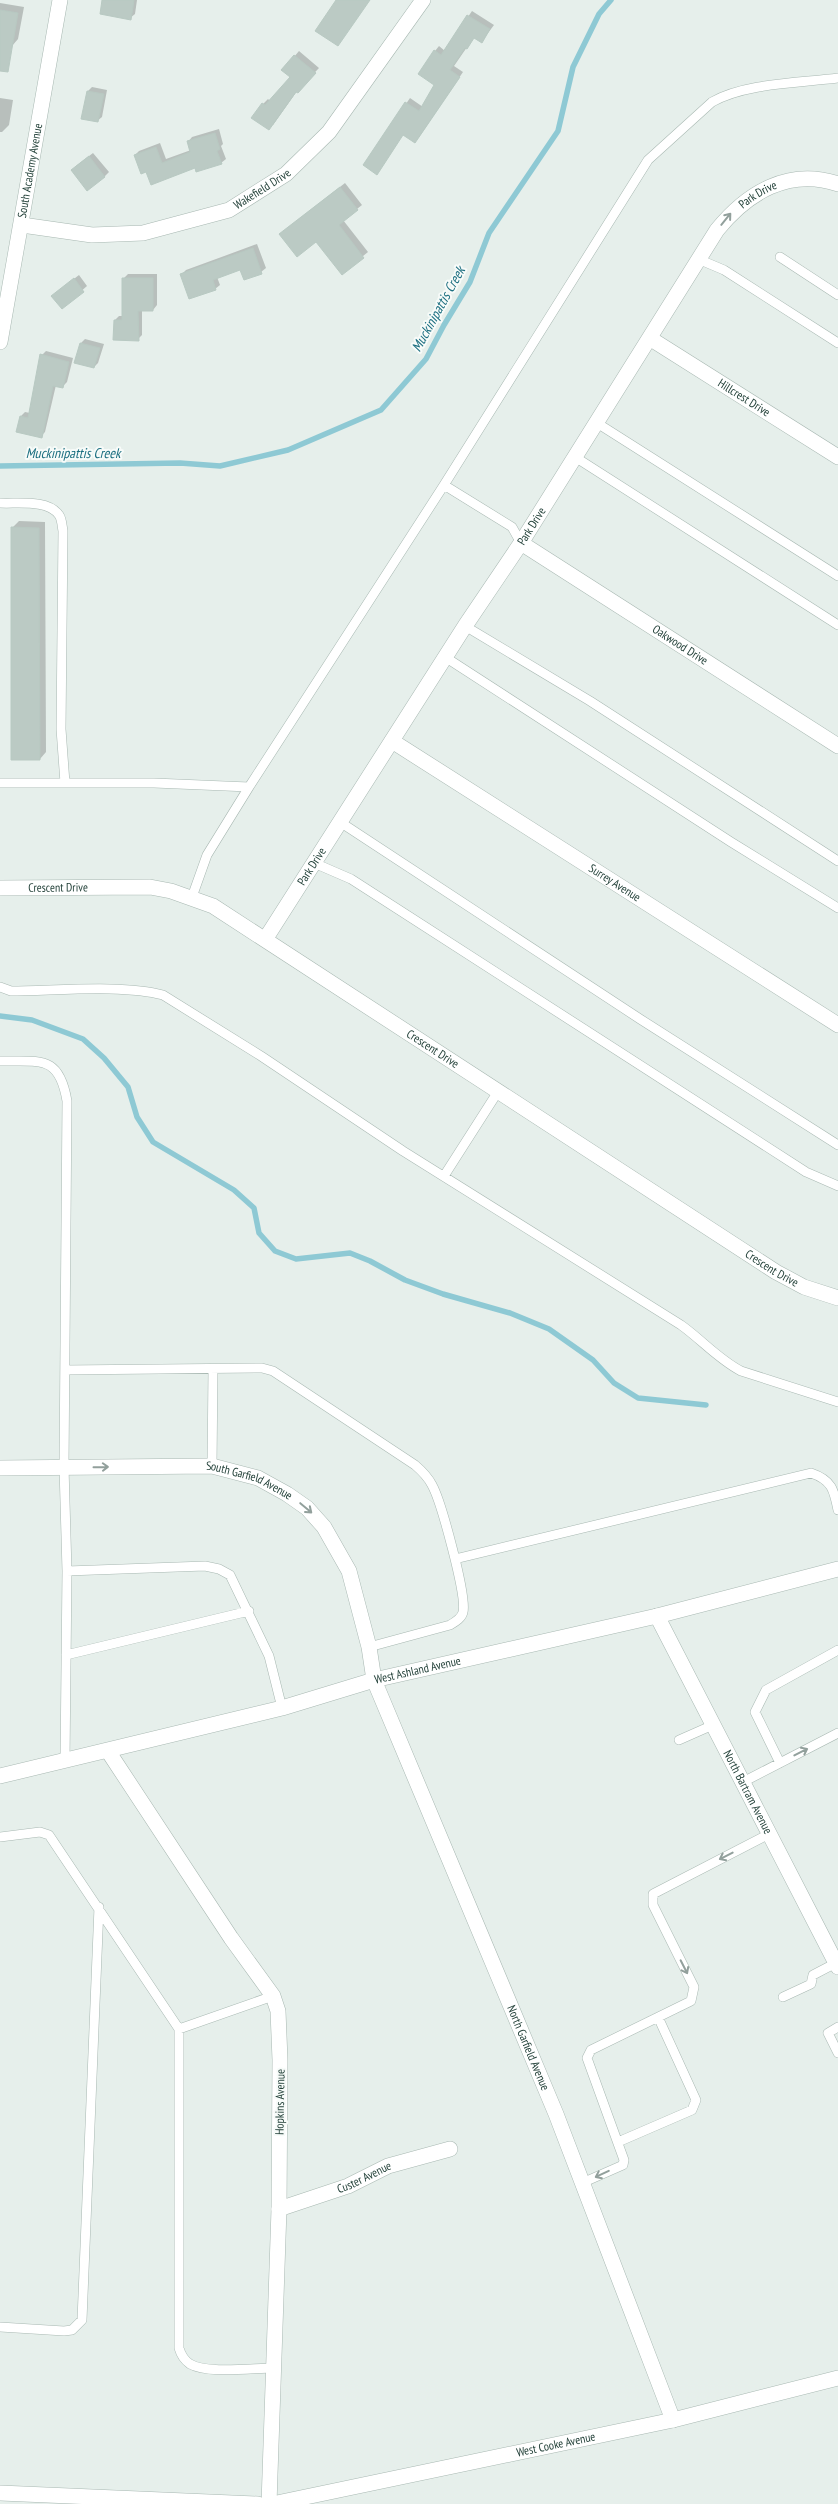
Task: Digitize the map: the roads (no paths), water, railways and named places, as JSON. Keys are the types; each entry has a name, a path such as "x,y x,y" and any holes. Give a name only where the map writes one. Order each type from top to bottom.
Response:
{"street":[{"name":"South Academy Avenue","path":"0,342 60,0"},
{"name":"Wakefield Drive","path":"22,225 92,235 143,233 230,210 286,174 329,132 423,0"},
{"name":"Park Drive","path":"266,938 465,626 576,458 651,339 698,259 732,212 757,192 784,181 800,178 838,184"},
{"name":"Hillcrest Drive","path":"651,339 838,457"},
{"name":"Oakwood Drive","path":"521,543 838,746"},
{"name":"Surrey Avenue","path":"392,741 838,1025"},
{"name":"Crescent Drive","path":"0,888 150,887 192,897 214,906 266,938 776,1272 804,1287 838,1298"},
{"name":"South Garfield Avenue","path":"0,1468 212,1466 234,1470 265,1482 307,1508 324,1527 349,1571 369,1647 374,1680"},
{"name":"West Ashland Avenue","path":"0,1776 282,1708 374,1680 657,1616 838,1569"},
{"name":"North Bartram Avenue","path":"657,1616 837,1965"},
{"name":"North Garfield Avenue","path":"374,1680 556,2114 673,2420"},
{"name":"Hopkins Avenue","path":"108,1751 231,1938 273,1996 278,2011 280,2052 279,2209 271,2504"},
{"name":"Custer Avenue","path":"279,2209 348,2186 388,2166 450,2150"},
{"name":"West Cooke Avenue","path":"271,2504 673,2420 838,2378"},
{"path":"0,2493 258,2504"}],"lane":[{"path":"192,897 208,855 249,787 444,485 648,160 712,102 724,95 780,85 838,78"},
{"path":"780,257 838,295"},
{"path":"698,259 724,270 838,343"},
{"path":"597,423 838,576"},
{"path":"576,458 838,624"},
{"path":"444,485 512,527 521,543"},
{"path":"0,503 35,504 50,507 60,515 64,530 61,729 65,783"},
{"path":"465,626 590,701 838,861"},
{"path":"445,657 838,908"},
{"path":"0,783 154,783 249,787"},
{"path":"340,822 640,1019 838,1145"},
{"path":"314,863 351,879 366,888 806,1172 838,1186"},
{"path":"0,987 11,991 109,990 151,992 163,995 444,1176 681,1325 730,1365 838,1402"},
{"path":"0,1061 41,1062 51,1066 59,1072 67,1101 64,1467 67,1571 65,1761"},
{"path":"444,1176 499,1090"},
{"path":"65,1370 213,1370 262,1368 273,1371 415,1465 425,1474 433,1487 455,1559 463,1612 458,1620 450,1625 369,1647"},
{"path":"212,1466 213,1370"},
{"path":"455,1559 811,1473 823,1477 830,1484 838,1510"},
{"path":"67,1571 205,1566 219,1569 230,1575 249,1611 269,1656 282,1708"},
{"path":"66,1655 249,1611"},
{"path":"780,1763 755,1712 766,1690 838,1650"},
{"path":"679,1740 713,1724"},
{"path":"743,1782 838,1733"},
{"path":"0,1836 40,1832 49,1835 179,2029 179,2348 182,2357 191,2364 204,2368 274,2368"},
{"path":"582,2183 623,2165 624,2160 587,2058 590,2050 691,2001 694,1987 653,1905 654,1894 769,1834"},
{"path":"0,2327 64,2331 72,2330 82,2320 99,1907"},
{"path":"782,1997 811,1984 813,1975 837,1965"},
{"path":"179,2029 273,1996"},
{"path":"618,2142 692,2110 696,2100 658,2017"},
{"path":"838,2027 828,2033 838,2053"}],"waterway":[{"name":"Muckinipattis Creek","path":"0,466 180,463 220,466 288,450 381,410 426,359 470,282 489,233 558,131 573,67 599,14 611,0"},
{"path":"0,1016 32,1020 83,1039 104,1058 128,1087 137,1117 153,1142 234,1190 254,1208 259,1233 275,1251 296,1259 350,1253 370,1261 405,1280 443,1294 510,1313 549,1329 593,1360 614,1383 638,1398 706,1405"}]}
